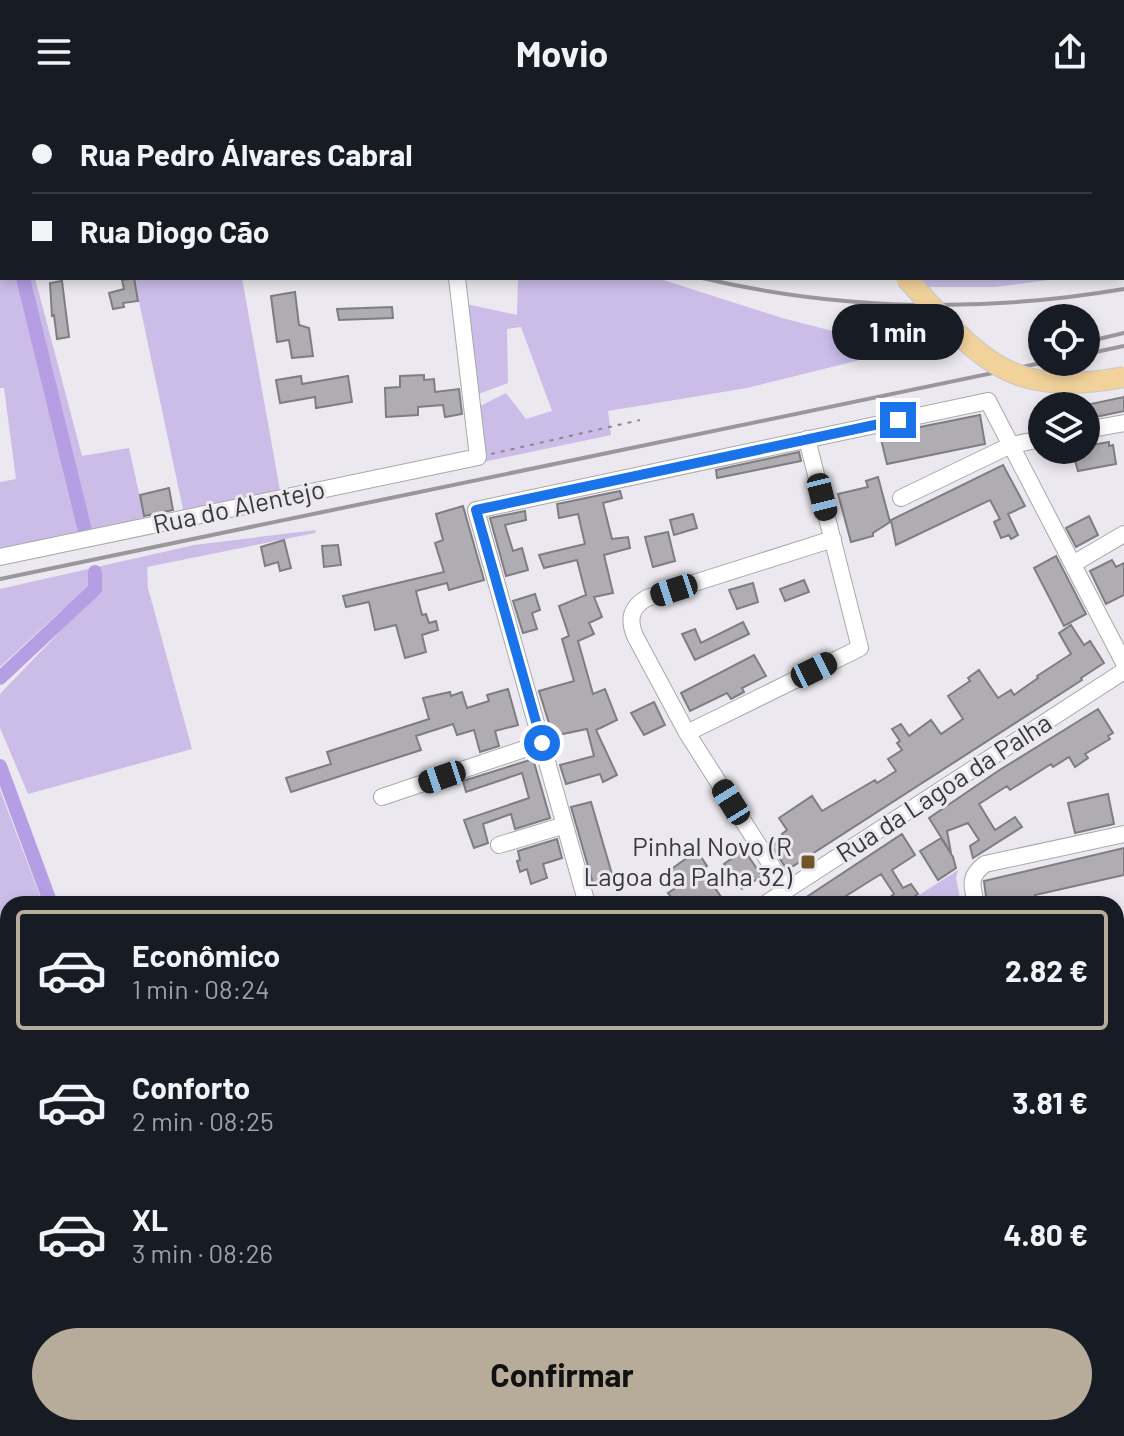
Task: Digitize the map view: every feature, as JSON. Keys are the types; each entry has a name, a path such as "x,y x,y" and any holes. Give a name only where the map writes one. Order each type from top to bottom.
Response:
{"main road":[{"path":"908,280 971,347 1021,377 1069,385 1124,377"}],"street":[{"path":"457,280 478,457"},
{"path":"585,896 476,510 988,401 1124,663"},
{"path":"1100,427 1124,423"},
{"path":"687,733 860,648 807,439"},
{"path":"901,498 1011,445 1028,442"},
{"name":"Rua do Alentejo","path":"0,557 478,457"},
{"path":"1073,564 1124,534"},
{"path":"787,890 687,733 630,625 636,605 647,598 833,539"},
{"name":"Rua da Lagoa da Palha","path":"778,896 1124,671"},
{"path":"382,797 542,743"},
{"path":"499,845 565,825"},
{"path":"974,896 971,885 975,872 985,864 1124,834"}],"path":[{"path":"478,457 640,420"}],"shaded area":[{"path":"0,280 36,280 82,456 129,448 145,520 0,550 0,482 16,479 4,388 0,388"},
{"path":"134,280 242,280 281,496 184,514"},
{"path":"518,280 663,280 782,318 887,345 888,353 747,388 608,411 611,435 483,462 478,407 506,393 526,419 552,411 521,327 507,329 508,383 476,395 466,304 517,315"},
{"path":"923,280 1049,280 996,287 929,287"},
{"path":"316,530 315,533 147,567 148,588 192,749 28,794 0,728 0,694 72,619 62,610 0,667 0,589 194,545"},
{"path":"0,790 40,896 0,896"},
{"path":"958,870 956,878 960,896 917,896"}],"building":[{"path":"122,280 134,280 138,301 123,303 124,307 113,309 109,293 124,289"},
{"path":"62,281 69,337 57,339 50,283"},
{"path":"295,292 299,325 309,328 313,356 292,358 289,340 277,342 271,296"},
{"path":"392,307 393,318 339,320 337,309"},
{"path":"424,375 424,380 434,379 435,392 459,389 462,414 445,417 443,405 418,407 418,415 386,417 385,388 400,387 400,376"},
{"path":"301,376 302,384 348,376 352,402 316,408 315,397 280,403 276,380"},
{"path":"1124,397 1124,411 1100,416 1100,402"},
{"path":"980,415 985,444 887,464 880,435"},
{"path":"1109,442 1109,446 1113,445 1116,464 1078,471 1076,464 1100,464 1100,444"},
{"path":"799,452 801,461 717,478 716,470"},
{"path":"1003,465 1025,506 1008,514 1018,535 1011,539 1009,535 1001,538 994,522 1000,519 990,500 896,545 891,520"},
{"path":"878,477 890,522 873,536 851,542 838,494 868,487 866,481"},
{"path":"169,488 173,510 144,516 140,495"},
{"path":"620,491 622,498 603,503 612,539 628,537 630,548 604,555 613,593 594,597 602,617 589,623 594,634 578,641 593,694 605,689 617,720 596,730 617,775 603,782 600,774 566,784 560,765 594,756 587,729 553,736 539,691 574,681 562,639 569,636 559,606 586,595 577,560 544,568 539,555 585,544 578,514 559,518 557,504"},
{"path":"463,506 484,580 449,590 447,583 416,591 422,615 426,614 429,623 436,621 438,630 422,635 426,652 405,658 396,625 375,630 369,602 346,607 343,596 444,572 435,543 443,540 436,514"},
{"path":"525,511 526,520 505,525 513,551 522,548 528,570 506,576 490,518"},
{"path":"693,514 697,528 674,535 670,520"},
{"path":"1089,516 1098,535 1076,547 1066,528"},
{"path":"668,532 675,561 653,567 645,537"},
{"path":"284,540 291,568 280,571 278,562 265,566 261,547"},
{"path":"338,545 341,565 324,567 322,546"},
{"path":"1056,556 1086,614 1064,626 1034,568"},
{"path":"1112,560 1116,567 1124,563 1124,595 1106,604 1090,571"},
{"path":"804,580 809,592 785,601 780,589"},
{"path":"753,583 758,602 737,609 729,590"},
{"path":"535,594 540,610 532,613 537,629 523,633 513,601"},
{"path":"743,622 749,634 695,660 682,634 695,629 701,643"},
{"path":"1071,625 1084,645 1090,641 1104,663 787,870 772,846 784,837 782,834 787,830 779,818 812,796 822,811 896,771 888,759 902,750 892,729 901,724 909,736 931,720 941,734 963,719 948,696 970,681 968,678 979,670 998,698 1011,690 1014,695 1071,654 1059,633"},
{"path":"754,655 766,676 742,688 744,692 731,699 727,693 690,711 681,693"},
{"path":"508,689 518,725 495,731 499,746 480,752 474,730 457,735 453,724 416,736 421,750 291,792 286,778 331,764 327,752 429,719 423,698 462,692 467,708 489,701 487,695"},
{"path":"654,702 665,725 644,735 631,713"},
{"path":"1098,709 1113,733 1108,736 1110,739 1085,754 1088,758 1075,767 1069,757 1053,767 1051,764 1010,790 1007,786 979,804 995,830 1015,817 1022,827 973,858 970,846 979,840 968,823 947,831 951,853 929,818"},
{"path":"533,759 550,818 515,829 511,814 483,824 488,843 474,848 464,820 529,798 522,773 466,792 463,781"},
{"path":"1108,794 1114,824 1075,833 1068,803"},
{"path":"591,802 614,881 594,887 571,807"},
{"path":"902,834 915,855 892,870 903,888 911,884 918,894 915,896 892,896 894,894 881,874 846,896 808,896"},
{"path":"941,838 956,868 938,880 920,851"},
{"path":"557,839 562,858 543,864 547,878 531,884 527,869 520,872 518,851"},
{"path":"1124,848 1124,875 1035,896 986,896 984,881"},
{"path":"744,850 762,876 742,889 724,864"},
{"path":"697,851 707,866 702,869 721,896 670,896 668,893 680,885 670,870"}],"waterway":[{"path":"23,280 85,531"},
{"path":"0,678 95,589 95,572"},
{"path":"0,766 48,896"}],"railway":[{"path":"712,280 807,297 913,305 1018,302 1124,289"},
{"path":"1100,339 1124,333"},
{"path":"1100,351 1124,346"},
{"path":"0,579 1028,366"}],"place":[{"name":"Pinhal Novo (R Lagoa da Palha 32)","path":"808,862"}],"route":[{"path":"542,743 476,510 898,420"}]}
